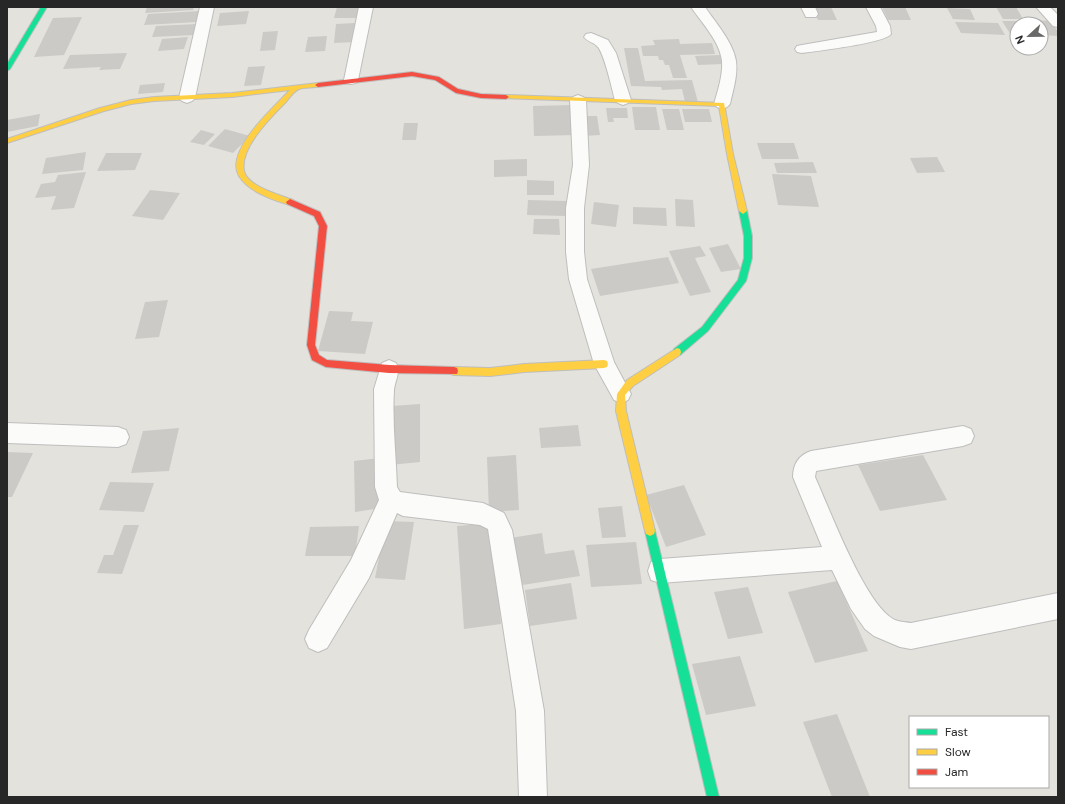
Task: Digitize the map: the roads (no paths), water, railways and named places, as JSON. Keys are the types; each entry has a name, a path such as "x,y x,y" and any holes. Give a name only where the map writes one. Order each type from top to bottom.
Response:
{"street":[{"path":"7,69 44,7"},
{"path":"187,98 207,7"},
{"path":"350,80 366,7"},
{"path":"621,394 630,383 683,348 705,329 742,281 748,258 748,236 730,154 722,104 729,72 729,59 725,48 698,7"},
{"path":"802,49 876,37 884,34 883,26 872,7"},
{"path":"1044,7 1058,23"},
{"path":"591,37 603,43 609,53 623,100"},
{"path":"7,141 102,109 131,102 154,99 187,98 412,74 437,78 456,90 467,94 481,96 722,104"},
{"path":"297,87 243,150 239,164 243,177 253,187 306,208 318,215 322,226 311,345 315,358 326,363 389,368 490,372 524,368 604,364"},
{"path":"578,100 581,165 575,208 574,252 578,279 604,364 621,394 621,411 714,797"},
{"path":"318,639 360,569 391,500 386,487 384,437 384,389 389,368"},
{"path":"7,433 118,437"},
{"path":"962,436 811,461 806,465 804,477 839,558 860,601 877,622 892,632 912,636 1058,606"},
{"path":"391,500 403,505 483,514 496,521 500,530 530,711 533,797"},
{"path":"660,571 839,558"}]}
